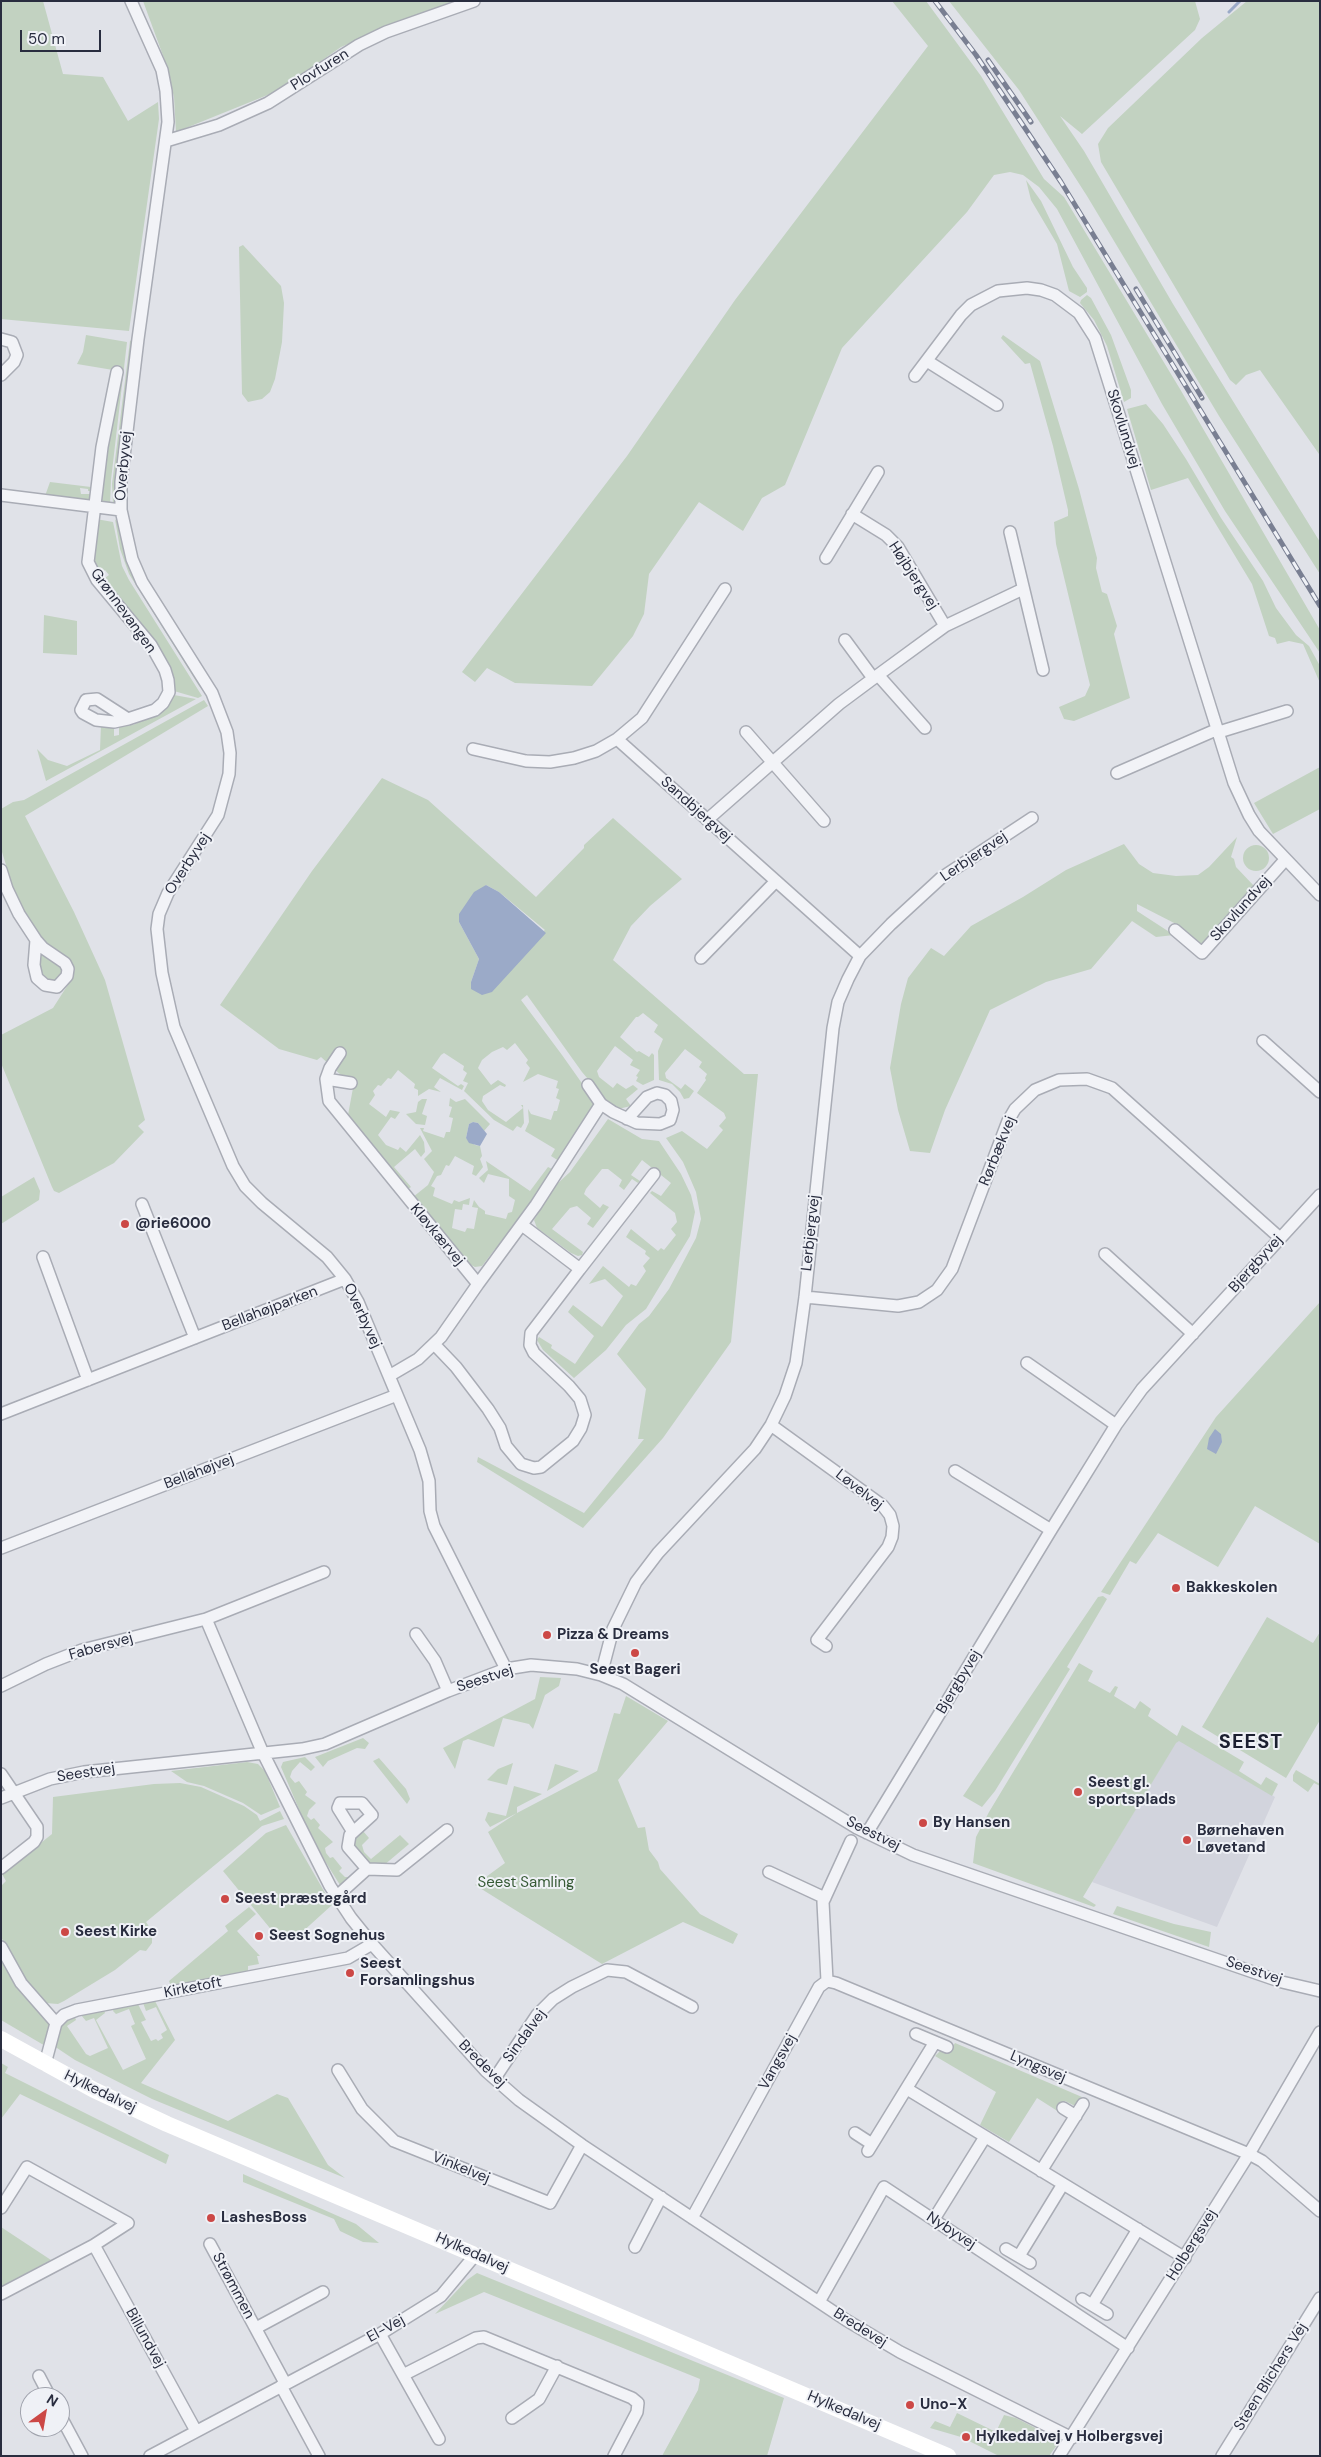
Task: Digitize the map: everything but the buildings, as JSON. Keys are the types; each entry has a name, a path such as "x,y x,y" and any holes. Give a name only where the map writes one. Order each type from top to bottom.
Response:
{"street":[{"name":"Overbyvej","path":"132,1 162,70 168,107 166,141 138,339 121,482 121,510 132,559 142,582 212,693 227,732 230,753 228,781 218,815 168,893 159,914 157,929 162,973 174,1027 233,1166 245,1186 262,1203 327,1257 345,1279 420,1450 427,1473 430,1511 434,1526 506,1669"},
{"name":"Plovfuren","path":"166,141 219,125 268,103 359,46 386,32 474,1"},
{"name":"Skovlundvej","path":"915,376 971,304 998,291 1027,288 1042,290 1055,295 1079,313 1095,338 1234,783 1249,815 1285,860 1320,895"},
{"path":"1,339 12,342 17,355 14,362 1,375"},
{"path":"927,361 997,404"},
{"name":"Grønnevangen","path":"117,372 102,446 93,506 88,562 97,580 151,645 168,680 169,692 163,703 155,710 128,719"},
{"path":"826,558 878,472"},
{"path":"1,495 121,510"},
{"name":"Højbjergvej","path":"852,514 886,535 898,548 945,626"},
{"path":"1010,532 1043,670"},
{"path":"473,749 526,761 550,762 574,758 596,750 617,739 642,718 725,589"},
{"name":"Højbjergvej","path":"707,820 839,704 945,626 1023,589"},
{"path":"845,640 876,677 924,728"},
{"path":"1117,773 1219,730 1287,711"},
{"path":"746,732 824,821"},
{"name":"Sandbjergvej","path":"617,739 860,956"},
{"name":"Lerbjergvej","path":"601,1675 612,1629 636,1582 658,1553 755,1449 771,1425 785,1396 796,1363 805,1297 833,1028 838,1002 860,956 891,924 941,878 1032,818"},
{"name":"Skovlundvej","path":"1174,930 1202,953 1285,860"},
{"path":"1,870 7,889 19,914 36,940"},
{"path":"701,958 776,881"},
{"path":"1263,1041 1320,1092"},
{"path":"340,1053 330,1068 326,1079 351,1083"},
{"name":"Kløvkærvej","path":"326,1079 329,1101 478,1284"},
{"name":"Rørbækvej","path":"805,1297 898,1306 919,1302 936,1290 952,1269 1008,1121 1015,1109 1034,1090 1046,1084 1066,1079 1087,1079 1100,1082 1123,1096 1280,1238"},
{"path":"588,1085 601,1104 627,1119"},
{"path":"389,1376 418,1359 434,1344 522,1225 601,1104"},
{"path":"434,1344 456,1367 488,1409 500,1428 506,1446 521,1464 534,1468 542,1467 573,1441 581,1428 585,1415 580,1399 570,1386 534,1353 530,1345 531,1333 654,1174"},
{"name":"Bjergbyvej","path":"867,1834 1116,1425 1142,1389 1320,1195"},
{"path":"142,1204 194,1338"},
{"path":"522,1225 580,1269"},
{"path":"1105,1254 1193,1334"},
{"path":"43,1258 88,1380"},
{"name":"Bellahøjparken","path":"1,1414 345,1279"},
{"path":"1027,1363 1116,1425"},
{"name":"Bellahøjvej","path":"1,1548 397,1395"},
{"name":"Løvelvej","path":"771,1425 883,1506 890,1515 893,1526 888,1547 817,1640 826,1646"},
{"path":"954,1471 1051,1530"},
{"name":"Fabersvej","path":"1,1686 82,1650 206,1619 324,1572"},
{"path":"206,1619 262,1751"},
{"name":"Seestvej","path":"416,1634 435,1661 448,1691"},
{"name":"Seestvej","path":"1,1798 50,1779 84,1772 262,1751 302,1749 325,1744 448,1691 506,1669 531,1665 554,1666 601,1675 623,1684 867,1834 913,1855 1282,1982 1320,1991"},
{"name":"Bredevej","path":"262,1751 336,1897 372,1944 495,2078 519,2100 582,2145 692,2218 819,2302 900,2352 1072,2438"},
{"path":"1,1774 37,1827 37,1837 34,1842 1,1868"},
{"path":"336,1897 367,1869 397,1870 447,1830"},
{"path":"353,1832 348,1847 367,1869"},
{"path":"827,1981 823,1902 850,1841"},
{"path":"769,1872 825,1898"},
{"name":"Kirketoft","path":"56,2023 64,2015 77,2010 348,1958 372,1944"},
{"path":"1,1947 21,1983 56,2023 45,2064"},
{"name":"Sindalvej","path":"495,2078 537,2015 553,2000 572,1987 607,1970 626,1972 692,2007"},
{"name":"Lyngsvej","path":"827,1981 836,1983 1249,2154 1262,2161 1320,2211"},
{"name":"Vangsvej","path":"692,2218 819,1987 827,1981"},
{"name":"Holbergsvej","path":"1059,2456 1249,2154 1320,2032"},
{"path":"916,2034 947,2047"},
{"name":"Hylkedalvej","path":"1,2039 45,2064 167,2124 948,2456"},
{"path":"855,2133 870,2148 935,2042"},
{"name":"Vinkelvej","path":"338,2070 362,2109 394,2141 550,2203 582,2145"},
{"path":"907,2089 1184,2258"},
{"path":"1042,2171 1083,2104"},
{"path":"1063,2108 1076,2116"},
{"path":"934,2219 985,2137"},
{"path":"1,2208 27,2167 128,2224 94,2245 1,2294"},
{"path":"1018,2256 1063,2184"},
{"name":"Nybyvej","path":"819,2302 884,2188 1128,2348"},
{"path":"635,2248 661,2197"},
{"path":"1107,2314 1087,2302 1138,2229"},
{"name":"Strømmen","path":"210,2244 256,2328 283,2384"},
{"name":"Billundvej","path":"94,2245 196,2431"},
{"path":"1006,2249 1030,2263"},
{"name":"El-Vej","path":"150,2456 380,2334 441,2296 476,2254"},
{"name":"Strømmen","path":"256,2328 322,2292"},
{"name":"Steen Blichers Vej","path":"1222,2456 1320,2298"},
{"path":"380,2334 439,2439"},
{"path":"403,2375 476,2338 484,2337 632,2398 638,2403 637,2412 614,2456"},
{"path":"512,2418 539,2399 557,2366"},
{"path":"39,2376 45,2387"},
{"path":"283,2384 319,2456"},
{"path":"70,2434 82,2456"}],"shaded area":[{"name":"Børnehaven Løvetand","path":"1179,1740 1275,1797 1217,1927 1092,1882 1175,1743"}],"green space":[{"path":"1,1 43,1 63,74 103,77 128,121 158,102 159,119 129,331 1,319"},
{"path":"143,1 458,1 405,20 341,47 280,90 176,132 174,97 165,61"},
{"path":"892,1 926,1 981,76 1044,179 1064,197 1180,389 1320,630 1320,653 1225,511 1162,404 1057,209 1039,187 1023,175 1010,172 994,175 967,212 842,348 785,485 762,498 743,531 699,502 649,574 644,614 633,636 592,686 515,683 487,668 475,682 462,672 627,456 735,300 928,46"},
{"path":"949,1 1195,1 1200,19 1195,30 1082,134 1060,116 1084,151 1173,304 1320,542 1320,574 1219,416 1087,196 1019,90"},
{"path":"1247,1 1320,1 1319,454 1260,370 1246,375 1236,385 1230,380 1101,162 1098,144 1108,128 1202,38"},
{"path":"1026,180 1041,201 1073,267 1087,288 1087,292 1080,297 1069,291 1057,244 1031,200"},
{"path":"243,245 281,286 284,303 282,342 275,379 270,392 262,399 248,402 242,394 239,247"},
{"path":"1087,295 1091,298 1111,335 1131,390 1131,398 1124,402 1107,346 1094,320 1080,303"},
{"path":"86,335 127,342 111,480 110,505 99,504 119,371 77,364 83,352"},
{"path":"1003,335 1040,361 1079,489 1097,558 1096,568 1102,592 1107,594 1117,626 1114,634 1130,698 1074,721 1064,719 1059,707 1085,696 1090,685 1056,544 1054,522 1068,516 1068,510 1030,363 1025,364 1001,338"},
{"path":"134,339 116,502 113,504 112,484 130,341"},
{"path":"1146,404 1163,424 1186,459 1221,518 1263,581 1276,608 1296,635 1309,646 1320,666 1320,683 1303,644 1289,641 1277,644 1275,638 1269,636 1252,584 1188,478 1151,490 1127,409"},
{"path":"50,482 91,487 91,491 80,488 81,494 90,494 89,499 86,503 45,496"},
{"path":"96,519 113,522 122,566 129,580 202,696 198,698 174,691 175,682 166,660 123,601 102,580 109,575 105,570 99,577 92,562"},
{"path":"115,519 119,524 126,554 208,693 205,693 199,686 129,574 120,549"},
{"path":"44,615 77,621 77,655 43,653"},
{"path":"174,695 196,699 46,781 37,749 48,760 67,766 100,750 101,724 114,726 114,736 119,735 119,726 133,725 159,713"},
{"path":"204,700 208,706 25,816 74,912 105,980 145,1120 138,1126 144,1132 114,1163 59,1193 54,1191 52,1187 1,1063 1,1035 53,1008 69,983 72,971 69,959 36,936 14,891 2,852 1,809 13,802 24,800"},
{"path":"1320,767 1320,809 1273,834 1254,803"},
{"path":"382,778 428,800 536,897 584,848 584,845 613,818 682,879 650,906 631,926 613,960 744,1074 758,1074 731,1342 663,1438 583,1528 477,1462 478,1457 584,1513 644,1439 638,1439 646,1389 617,1354 639,1324 649,1316 669,1289 696,1238 701,1219 696,1192 683,1162 666,1138 682,1131 707,1149 723,1130 719,1126 726,1118 724,1113 697,1093 706,1080 707,1074 699,1067 702,1062 685,1049 665,1073 666,1078 681,1089 685,1084 694,1091 689,1098 684,1099 672,1084 659,1080 658,1051 663,1039 654,1032 658,1025 643,1013 636,1017 620,1037 637,1052 639,1051 649,1057 652,1053 654,1055 654,1080 643,1085 636,1081 638,1077 636,1076 640,1070 630,1065 633,1060 615,1046 597,1071 599,1077 613,1088 617,1083 626,1089 633,1085 638,1089 626,1099 631,1106 618,1109 610,1105 582,1072 527,995 521,1000 591,1096 594,1105 559,1161 551,1156 555,1149 525,1131 529,1122 528,1109 531,1114 551,1120 554,1111 557,1111 560,1100 556,1098 559,1089 556,1088 558,1081 538,1074 523,1082 530,1068 526,1063 528,1060 515,1043 507,1050 503,1047 492,1052 482,1060 478,1068 491,1085 498,1080 506,1085 505,1087 500,1085 483,1096 482,1101 488,1110 506,1122 523,1108 521,1105 523,1105 524,1123 521,1128 517,1126 513,1131 494,1120 464,1091 468,1083 463,1081 467,1073 463,1070 464,1066 444,1053 432,1068 458,1086 461,1084 464,1086 462,1090 440,1078 434,1087 441,1092 429,1089 418,1096 418,1090 414,1088 415,1084 398,1070 391,1079 388,1078 381,1086 378,1085 373,1091 375,1095 369,1104 386,1117 390,1110 400,1112 395,1119 391,1117 378,1135 386,1145 398,1150 400,1147 406,1152 420,1135 424,1142 425,1152 421,1157 415,1149 394,1167 411,1187 407,1190 348,1115 353,1088 342,1076 321,1057 317,1060 279,1049 220,1005 312,871","holes":["486,885 499,892 545,930 471,982 479,959 459,922"]},
{"path":"1237,837 1231,857 1234,859 1236,867 1255,887 1203,944 1197,944 1180,926 1137,904 1137,911 1174,935 1156,937 1132,921 1091,969 1046,982 990,1010 945,1110 930,1153 910,1151 898,1110 890,1068 901,1004 908,978 931,948 944,956 971,926 1066,870 1124,844 1139,864 1153,873 1176,876 1198,875 1209,867"},
{"path":"1256,845 1265,849 1269,858 1265,867 1256,871 1247,867 1243,858 1247,849"},
{"path":"41,954 60,965 63,974 59,979 53,982 44,980 41,974"},
{"path":"450,1098 456,1102 465,1099 490,1124 484,1131 478,1123 473,1122 469,1124 466,1138 475,1145 480,1146 482,1156 480,1159 483,1167 476,1176 472,1174 474,1166 455,1156 449,1166 446,1165 441,1175 437,1176 431,1186 435,1188 433,1196 452,1204 454,1200 459,1202 470,1198 469,1205 463,1204 462,1210 455,1209 452,1228 465,1232 467,1228 474,1229 478,1208 472,1207 474,1200 485,1211 485,1214 506,1219 508,1213 512,1212 515,1200 509,1196 509,1179 488,1174 484,1183 479,1178 488,1170 486,1161 530,1191 548,1167 552,1169 528,1210 498,1249 495,1249 482,1266 475,1267 467,1263 413,1197 428,1185 434,1172 424,1159 432,1151 420,1128 424,1128 423,1131 444,1138 446,1132 450,1132 453,1118 449,1117 452,1107 449,1106"},
{"path":"422,1099 427,1099 422,1114 427,1116 425,1125 416,1124 406,1114 416,1112 418,1102"},
{"path":"608,1119 642,1139 659,1141 681,1174 691,1195 695,1212 690,1236 646,1309 626,1325 606,1350 574,1378 543,1350 537,1340 539,1337 552,1345 551,1348 575,1364 594,1336 568,1312 573,1305 602,1327 623,1296 605,1279 589,1284 603,1266 629,1287 631,1284 636,1286 646,1271 643,1266 650,1258 645,1254 646,1251 626,1237 631,1229 658,1251 661,1248 664,1250 676,1235 671,1229 677,1222 675,1213 650,1193 652,1191 661,1196 671,1183 642,1160 631,1175 640,1181 638,1183 632,1179 624,1190 619,1186 622,1180 608,1169 602,1169 586,1189 584,1194 600,1208 603,1204 609,1207 593,1228 587,1224 591,1218 577,1206 570,1208 552,1229 583,1252 582,1255 578,1256 571,1253 537,1228 534,1220 557,1184 570,1172"},
{"path":"34,1177 40,1191 39,1200 1,1224 1,1197"},
{"path":"1320,1302 1320,1544 1255,1506 1218,1567 1158,1533 1136,1564 1130,1561 1110,1595 1101,1592 1216,1417"},
{"path":"1103,1596 1107,1599 1067,1667 1070,1669 995,1791 982,1807 963,1796 1098,1597"},
{"path":"1267,1617 1313,1643 1320,1632 1320,1720 1286,1778 1202,1727"},
{"name":"Seest gl. sportsplads","path":"1079,1663 1093,1671 1088,1681 1110,1693 1115,1686 1118,1687 1114,1696 1135,1709 1140,1701 1151,1709 1148,1716 1177,1736 1182,1725 1244,1762 1239,1771 1261,1785 1266,1777 1278,1784 1272,1796 1179,1741 1176,1743 1083,1897 1096,1905 1094,1907 973,1863 976,1837 989,1812"},
{"path":"540,1677 561,1678 559,1686 545,1695 533,1729 529,1724 503,1718 494,1747 468,1739 463,1741 455,1769 443,1748 535,1699"},
{"name":"Seest Samling","path":"626,1696 668,1721 618,1780 638,1828 645,1827 649,1850 658,1862 660,1869 700,1914 738,1934 733,1944 683,1922 602,1964 475,1885 505,1863 488,1832 517,1813 597,1771 614,1713 620,1714"},
{"path":"363,1738 369,1743 365,1749 357,1748 328,1761 323,1767 315,1757"},
{"path":"305,1757 315,1767 311,1771 300,1762 292,1771 290,1777 295,1783 299,1781 307,1792 305,1795 316,1803 309,1810 307,1816 311,1820 314,1818 320,1825 318,1828 333,1842 325,1848 326,1853 330,1858 333,1857 342,1868 339,1871 345,1877 350,1877 340,1885 313,1842 281,1767 283,1762"},
{"path":"379,1758 406,1789 410,1799 407,1804 373,1761"},
{"path":"247,1762 258,1764 265,1771 280,1807 261,1815 243,1803 204,1786 187,1782 171,1771"},
{"path":"513,1763 507,1785 487,1780 498,1769"},
{"path":"555,1764 579,1771 547,1791"},
{"path":"1296,1770 1320,1784 1320,1786 1314,1783 1308,1792 1293,1781 1293,1775"},
{"path":"180,1783 201,1787 244,1806 257,1815 260,1821 280,1811 284,1819 262,1826 146,1922 152,1931 152,1943 146,1951 140,1950 115,1970 64,2001 58,2004 45,2003 24,1979 1,1937 1,1886 6,1881 2,1874 52,1834 53,1797 154,1784"},
{"path":"514,1786 542,1794 517,1807 517,1813 490,1827 485,1820 488,1812 506,1816"},
{"path":"286,1825 332,1905 300,1934 278,1938 223,1871 266,1833"},
{"path":"363,1831 369,1838 362,1845 364,1852 371,1859 400,1835 409,1844 383,1866 370,1866 353,1845 353,1839"},
{"path":"1117,1906 1174,1924 1211,1932 1209,1947 1113,1914"},
{"path":"249,1907 256,1914 237,1931 260,1956 257,1956 259,1964 248,1966 248,1972 171,1987 169,1981 228,1931 225,1926"},
{"path":"1,1954 51,2022 47,2047 1,2020"},
{"path":"142,2000 155,2001 175,2040 141,2083 228,2121 277,2094 288,2098 328,2165 345,2178 152,2099 75,2060 54,2046 62,2021 75,2017 76,2020 67,2026 86,2054 90,2056 108,2048 94,2018 86,2021 81,2015 104,2010 105,2013 96,2020 123,2070 146,2059 131,2026 135,2024 129,2009 116,2014 113,2011 115,2005 137,2002 146,2020 141,2022 151,2041 156,2039 158,2041 163,2038 161,2034 167,2030 156,2007 146,2011"},
{"path":"955,2043 1082,2097 1075,2106 1065,2101 1059,2112 1037,2098 1009,2142 980,2125 996,2092 935,2056 941,2050 948,2054"},
{"path":"1,2063 8,2067 5,2073 169,2155 166,2164 20,2094 1,2119"},
{"path":"243,2174 356,2224 379,2243 363,2242 340,2231 334,2219 243,2182"},
{"path":"1,2227 51,2260 1,2287"},
{"path":"477,2273 784,2398 767,2456 662,2456 698,2390 700,2379 484,2292 435,2314 467,2280"},
{"path":"957,2413 996,2432 1004,2415 1016,2418 1055,2438 1057,2445 1049,2456 999,2456 961,2437 930,2428 935,2421 950,2427"}],"water":[{"path":"486,885 499,892 546,933 492,992 482,995 471,989 471,982 479,959 459,922 459,914 474,892"},
{"path":"473,1122 478,1123 487,1134 480,1146 469,1143 466,1138 469,1124"},
{"path":"1215,1429 1221,1434 1222,1442 1216,1454 1207,1449 1209,1438"}],"waterway":[{"path":"1229,12 1240,1"}],"railway":[{"path":"935,1 976,55 1061,182 1320,606"},
{"path":"988,60 1031,122"},
{"path":"1136,289 1202,398"}],"place":[{"name":"@rie6000","path":"125,1224"},
{"name":"Bakkeskolen","path":"1176,1588"},
{"name":"Pizza & Dreams","path":"547,1635"},
{"name":"Seest Bageri","path":"635,1653"},
{"name":"Seest gl. sportsplads","path":"1078,1792"},
{"name":"By Hansen","path":"923,1823"},
{"name":"Børnehaven Løvetand","path":"1187,1840"},
{"name":"Seest præstegård","path":"225,1899"},
{"name":"Seest Kirke","path":"65,1932"},
{"name":"Seest Sognehus","path":"259,1936"},
{"name":"Seest Forsamlingshus","path":"350,1973"},
{"name":"LashesBoss","path":"211,2218"},
{"name":"Uno-X","path":"910,2405"},
{"name":"Hylkedalvej v Holbergsvej","path":"966,2437"}],"district":[{"name":"SEEST","path":"1251,1743"}]}
